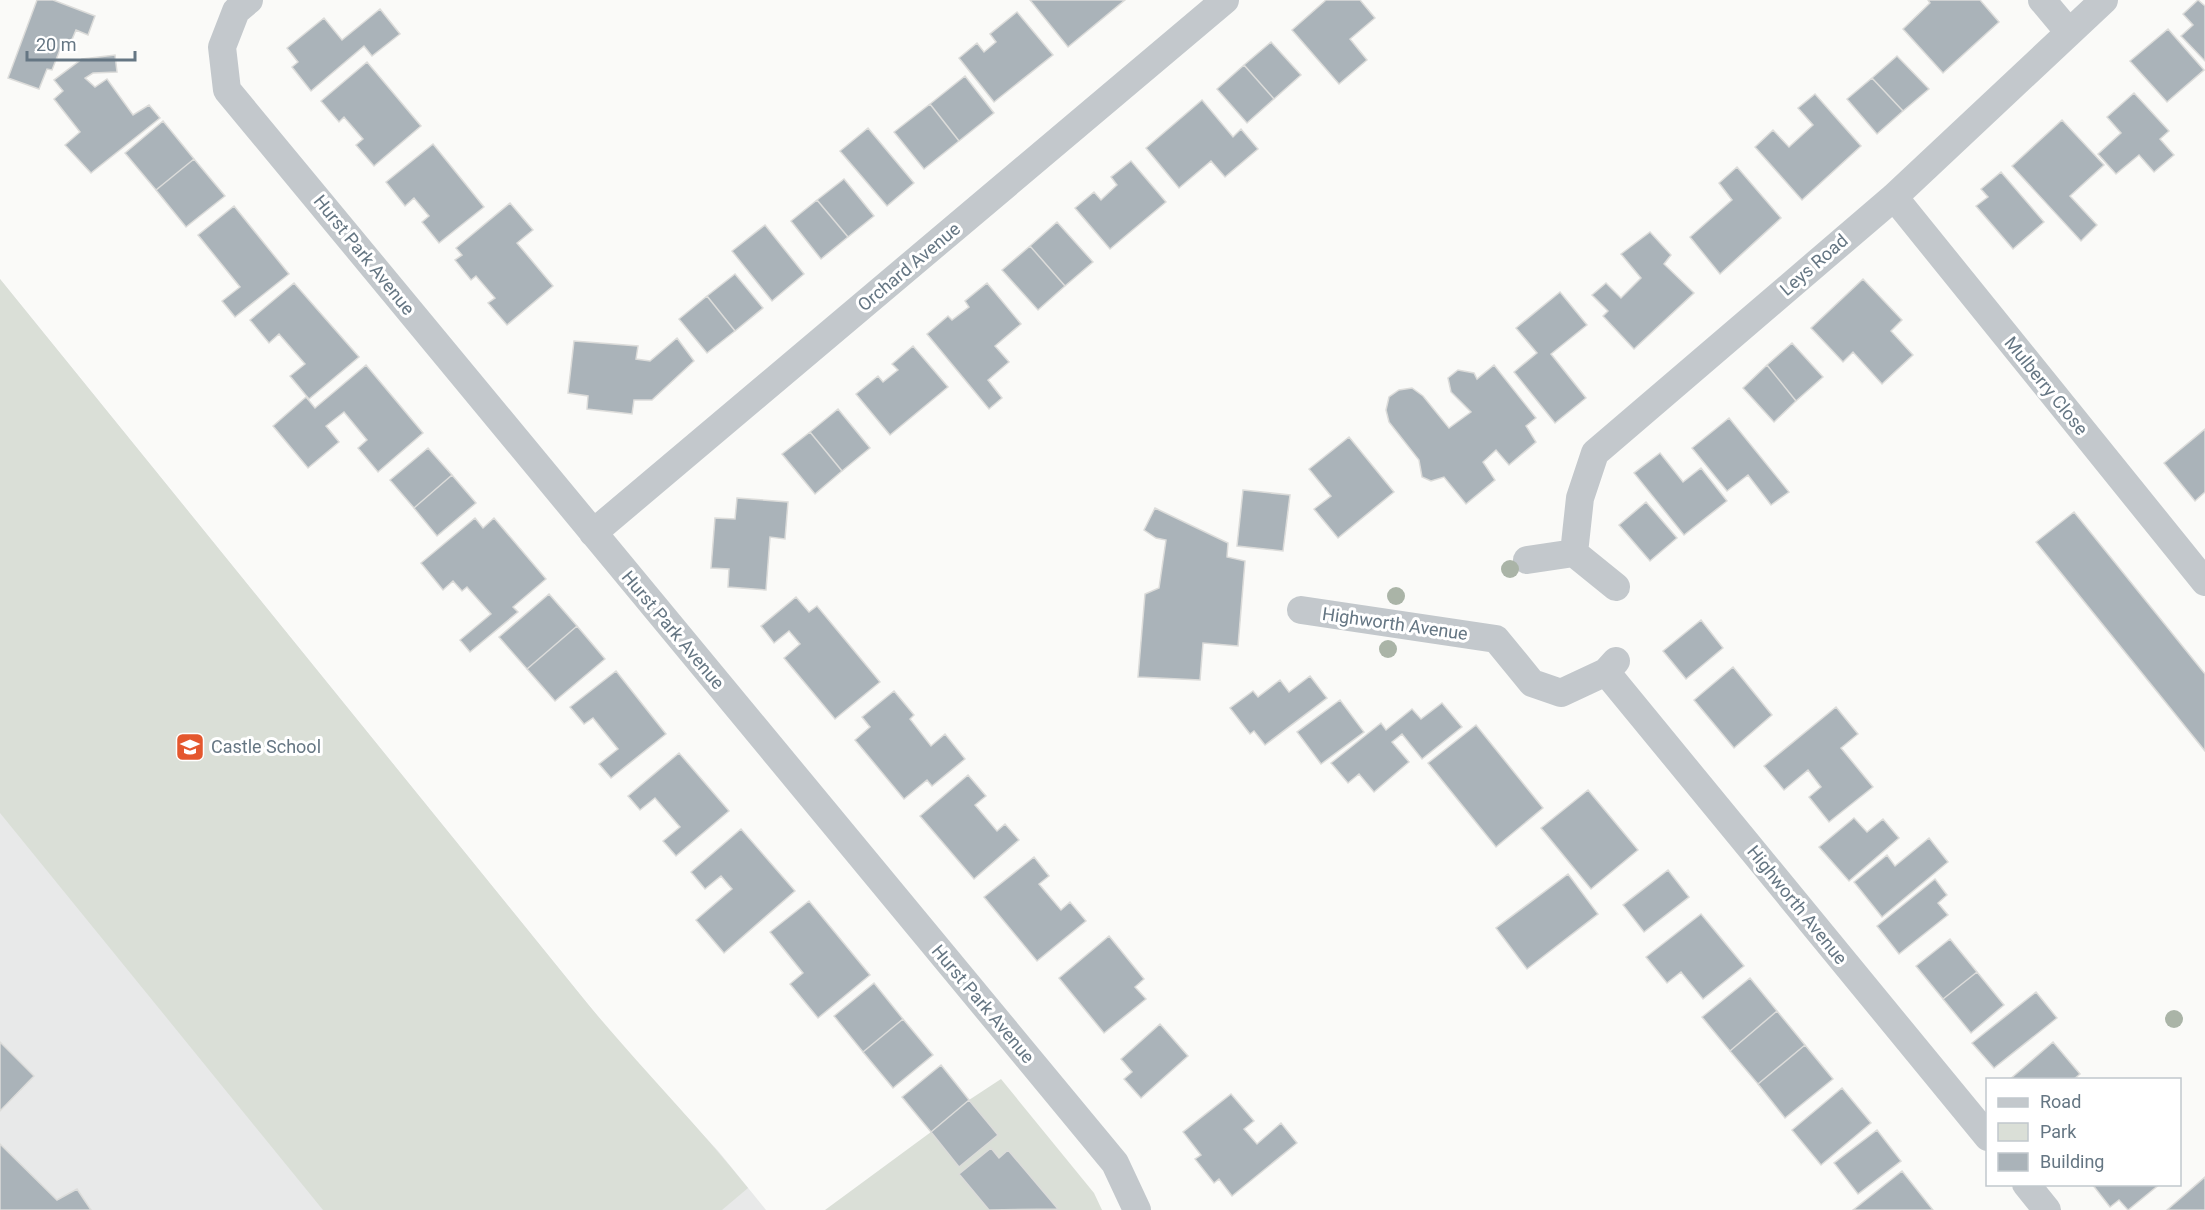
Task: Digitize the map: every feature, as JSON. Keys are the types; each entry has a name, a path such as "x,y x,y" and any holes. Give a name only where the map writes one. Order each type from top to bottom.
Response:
{"street":[{"name":"Hurst Park Avenue","path":"249,0 236,11 222,47 227,90 1115,1163 1137,1210"},
{"name":"Orchard Avenue","path":"592,533 1225,0"},
{"path":"2042,0 2068,31"},
{"name":"Leys Road","path":"1574,553 1580,498 1595,453 1894,197 2068,31 2104,0"},
{"name":"Mulberry Close","path":"1894,197 2203,576"},
{"path":"1527,560 1574,553 1616,587"},
{"name":"Highworth Avenue","path":"1301,610 1496,639 1532,683 1561,693 1611,666 1986,1135"},
{"path":"2027,1186 2047,1210"}],"shaded area":[{"name":"Castle School","path":"0,279 618,1042 719,1152 766,1210 0,1210"}],"green space":[{"name":"Castle School","path":"0,279 587,1003 748,1188 722,1210 323,1210 0,813"},
{"path":"1001,1079 1094,1193 1102,1210 825,1210 931,1132 969,1100"}],"building":[{"path":"37,0 53,0 95,16 88,35 76,30 68,49 61,47 52,70 47,69 39,89 8,78"},
{"path":"1030,0 1125,0 1068,47"},
{"path":"1326,0 1360,0 1375,18 1350,39 1367,60 1339,84 1292,30"},
{"path":"1928,0 1980,0 1999,22 1943,73 1903,29 1930,3"},
{"path":"2198,0 2205,6 2205,61 2181,36 2193,25 2183,14"},
{"path":"380,9 400,34 372,56 364,46 311,91 292,67 298,62 287,48 324,18 342,40"},
{"path":"1017,12 1053,55 994,102 959,58 977,43 984,52 996,42 990,34"},
{"path":"2168,29 2204,70 2167,102 2130,61"},
{"path":"1271,42 1301,75 1274,99 1244,65"},
{"path":"115,55 117,72 93,73 85,78 95,87 107,79 133,115 149,105 160,118 91,173 65,145 80,132 54,99 63,91 54,80 82,59"},
{"path":"1897,56 1929,89 1903,111 1872,78"},
{"path":"367,62 421,126 374,166 356,145 363,139 344,117 339,122 321,101"},
{"path":"1244,65 1274,99 1247,123 1217,89"},
{"path":"965,76 994,113 959,141 930,104"},
{"path":"1872,78 1903,111 1877,134 1847,99"},
{"path":"2134,93 2169,131 2160,139 2174,155 2154,172 2139,155 2116,174 2098,154 2121,133 2107,117"},
{"path":"1815,94 1861,146 1802,200 1755,147 1773,130 1789,147 1813,125 1798,108"},
{"path":"1202,100 1233,137 1241,129 1258,149 1225,177 1211,161 1179,188 1146,148"},
{"path":"930,104 959,141 924,169 894,132"},
{"path":"2062,120 2104,165 2070,196 2097,225 2081,241 2012,166"},
{"path":"163,121 194,159 156,190 125,153"},
{"path":"868,128 914,183 887,206 840,151"},
{"path":"433,144 484,207 439,243 422,222 429,216 414,198 405,206 386,182"},
{"path":"194,159 225,196 186,227 156,190"},
{"path":"1131,161 1166,202 1110,249 1075,208 1094,192 1101,200 1117,185 1111,177"},
{"path":"1737,167 1781,218 1720,274 1690,237 1732,200 1719,183"},
{"path":"2001,172 2044,222 2013,249 1976,206 1988,197 1981,189"},
{"path":"844,179 874,216 848,237 817,200"},
{"path":"817,200 848,237 821,259 791,221"},
{"path":"510,203 533,230 517,243 553,286 507,325 488,303 495,298 476,276 471,280 455,260 462,255 456,248"},
{"path":"234,206 289,274 235,317 222,301 240,287 198,235"},
{"path":"1057,222 1093,262 1065,286 1030,246"},
{"path":"765,225 804,274 772,301 732,251"},
{"path":"1650,232 1671,255 1664,264 1694,293 1634,349 1603,316 1608,311 1592,295 1606,283 1621,298 1641,278 1621,254"},
{"path":"1030,246 1065,286 1038,310 1002,270"},
{"path":"735,274 763,308 735,331 707,296"},
{"path":"1863,279 1902,320 1891,331 1913,355 1882,384 1853,352 1843,362 1811,328"},
{"path":"294,283 359,357 309,399 290,376 305,364 279,334 269,343 250,320"},
{"path":"987,283 1021,324 995,346 1009,362 988,380 1002,398 989,409 927,334 948,316 952,320 969,307 965,301"},
{"path":"1560,292 1587,325 1551,354 1586,398 1555,423 1514,372 1537,353 1516,328"},
{"path":"707,296 735,331 707,353 679,319"},
{"path":"677,338 694,361 652,400 634,400 632,414 587,409 588,396 568,393 574,341 638,346 636,359 650,361"},
{"path":"1792,343 1823,377 1796,401 1767,365"},
{"path":"913,346 948,387 890,435 856,394 878,376 883,382 898,370 892,364"},
{"path":"366,365 423,433 378,472 358,448 367,440 344,412 326,426 339,442 308,468 273,426 306,397 315,408"},
{"path":"1494,365 1536,418 1526,426 1536,442 1509,465 1496,450 1483,462 1495,480 1466,504 1444,477 1431,481 1422,477 1419,460 1389,422 1386,410 1389,397 1399,390 1412,388 1423,396 1449,428 1471,412 1451,392 1448,378 1458,370 1474,373 1477,379"},
{"path":"1767,365 1796,401 1774,422 1743,388"},
{"path":"838,409 870,448 842,471 810,432"},
{"path":"1729,418 1789,492 1771,505 1748,475 1727,491 1692,448"},
{"path":"2205,429 2205,492 2195,501 2164,463"},
{"path":"810,432 842,471 815,494 782,454"},
{"path":"1349,437 1394,492 1338,538 1314,509 1331,496 1309,469"},
{"path":"428,448 452,475 414,508 390,480"},
{"path":"1660,453 1683,482 1701,468 1727,501 1684,535 1634,473"},
{"path":"452,475 476,503 437,536 414,508"},
{"path":"1243,490 1290,495 1283,551 1237,546"},
{"path":"737,498 788,502 785,539 770,537 766,590 728,587 729,569 711,568 715,518 735,519"},
{"path":"1646,502 1677,538 1650,561 1619,525"},
{"path":"1155,508 1228,543 1227,557 1245,561 1238,646 1203,643 1200,680 1138,677 1145,594 1159,588 1166,540 1156,538 1144,530"},
{"path":"2074,512 2205,674 2205,751 2036,542"},
{"path":"475,518 483,528 494,518 546,579 513,607 518,612 470,652 460,640 491,614 467,587 462,591 453,581 443,590 421,563"},
{"path":"549,594 577,626 527,669 499,637"},
{"path":"796,597 809,612 817,606 880,682 835,719 784,658 800,644 789,631 774,643 761,626"},
{"path":"1701,620 1723,648 1686,679 1663,651"},
{"path":"577,626 605,659 555,701 527,669"},
{"path":"1733,667 1772,715 1734,748 1694,700"},
{"path":"616,671 666,734 611,778 599,764 618,749 593,718 584,724 570,707"},
{"path":"1310,676 1327,698 1265,745 1254,731 1250,734 1230,708 1253,691 1258,697 1280,680 1289,692"},
{"path":"894,691 914,715 910,719 931,746 945,734 965,759 932,786 927,780 904,799 855,740 870,727 862,717"},
{"path":"1340,700 1364,732 1321,764 1297,732"},
{"path":"1442,703 1462,727 1422,759 1402,734 1392,742 1409,762 1374,792 1359,774 1348,783 1331,763 1381,723 1386,730 1412,709 1421,719"},
{"path":"1836,707 1858,734 1841,748 1873,787 1829,822 1809,797 1821,787 1808,770 1784,790 1764,766"},
{"path":"1476,725 1543,808 1496,847 1428,763"},
{"path":"679,753 729,811 676,856 663,841 680,827 655,798 640,810 628,796"},
{"path":"968,775 986,796 975,805 997,831 1005,824 1019,840 974,879 920,816"},
{"path":"1588,790 1638,850 1591,889 1541,828"},
{"path":"1854,818 1867,832 1883,819 1899,838 1849,881 1819,847"},
{"path":"741,829 795,891 724,953 696,920 732,889 721,876 705,889 691,872"},
{"path":"1929,838 1948,862 1882,917 1854,882 1887,855 1895,866"},
{"path":"1034,857 1049,876 1039,884 1061,910 1070,902 1086,921 1037,961 984,897"},
{"path":"1668,870 1689,897 1644,932 1623,905"},
{"path":"1568,874 1598,914 1527,969 1496,928"},
{"path":"1935,879 1947,895 1938,903 1948,915 1899,954 1877,926"},
{"path":"809,901 870,975 818,1018 790,984 803,973 770,932"},
{"path":"1701,914 1744,966 1703,999 1681,972 1667,983 1646,957"},
{"path":"1109,936 1144,979 1135,987 1146,999 1104,1033 1059,978"},
{"path":"1950,939 1977,972 1943,999 1916,966"},
{"path":"1977,972 2004,1005 1971,1033 1943,999"},
{"path":"1750,978 1777,1011 1730,1051 1702,1017"},
{"path":"874,983 903,1019 863,1052 834,1016"},
{"path":"2036,992 2057,1018 1994,1068 1972,1043"},
{"path":"1777,1011 1805,1045 1758,1084 1730,1051"},
{"path":"903,1019 933,1055 893,1088 863,1052"},
{"path":"1160,1024 1188,1056 1141,1098 1124,1079 1132,1072 1121,1059"},
{"path":"0,1042 34,1076 0,1111"},
{"path":"2053,1042 2080,1074 2075,1078 2011,1078"},
{"path":"1805,1045 1833,1079 1785,1118 1758,1084"},
{"path":"941,1065 969,1100 931,1132 902,1097"},
{"path":"1842,1088 1871,1123 1821,1165 1792,1130"},
{"path":"1231,1094 1254,1121 1244,1129 1257,1144 1281,1123 1297,1143 1232,1196 1219,1179 1214,1183 1195,1159 1201,1155 1183,1132"},
{"path":"969,1100 998,1135 959,1167 931,1132"},
{"path":"1877,1130 1901,1161 1858,1194 1834,1163"},
{"path":"0,1144 57,1200 77,1189 91,1210 0,1210"},
{"path":"991,1148 999,1158 1008,1150 1058,1209 989,1210 959,1174"},
{"path":"1902,1171 1933,1210 1853,1210"},
{"path":"2205,1177 2205,1210 2167,1210"},
{"path":"2094,1186 2158,1186 2128,1210 2119,1200 2110,1207"}],"place":[{"name":"Castle School","path":"190,747"}]}
